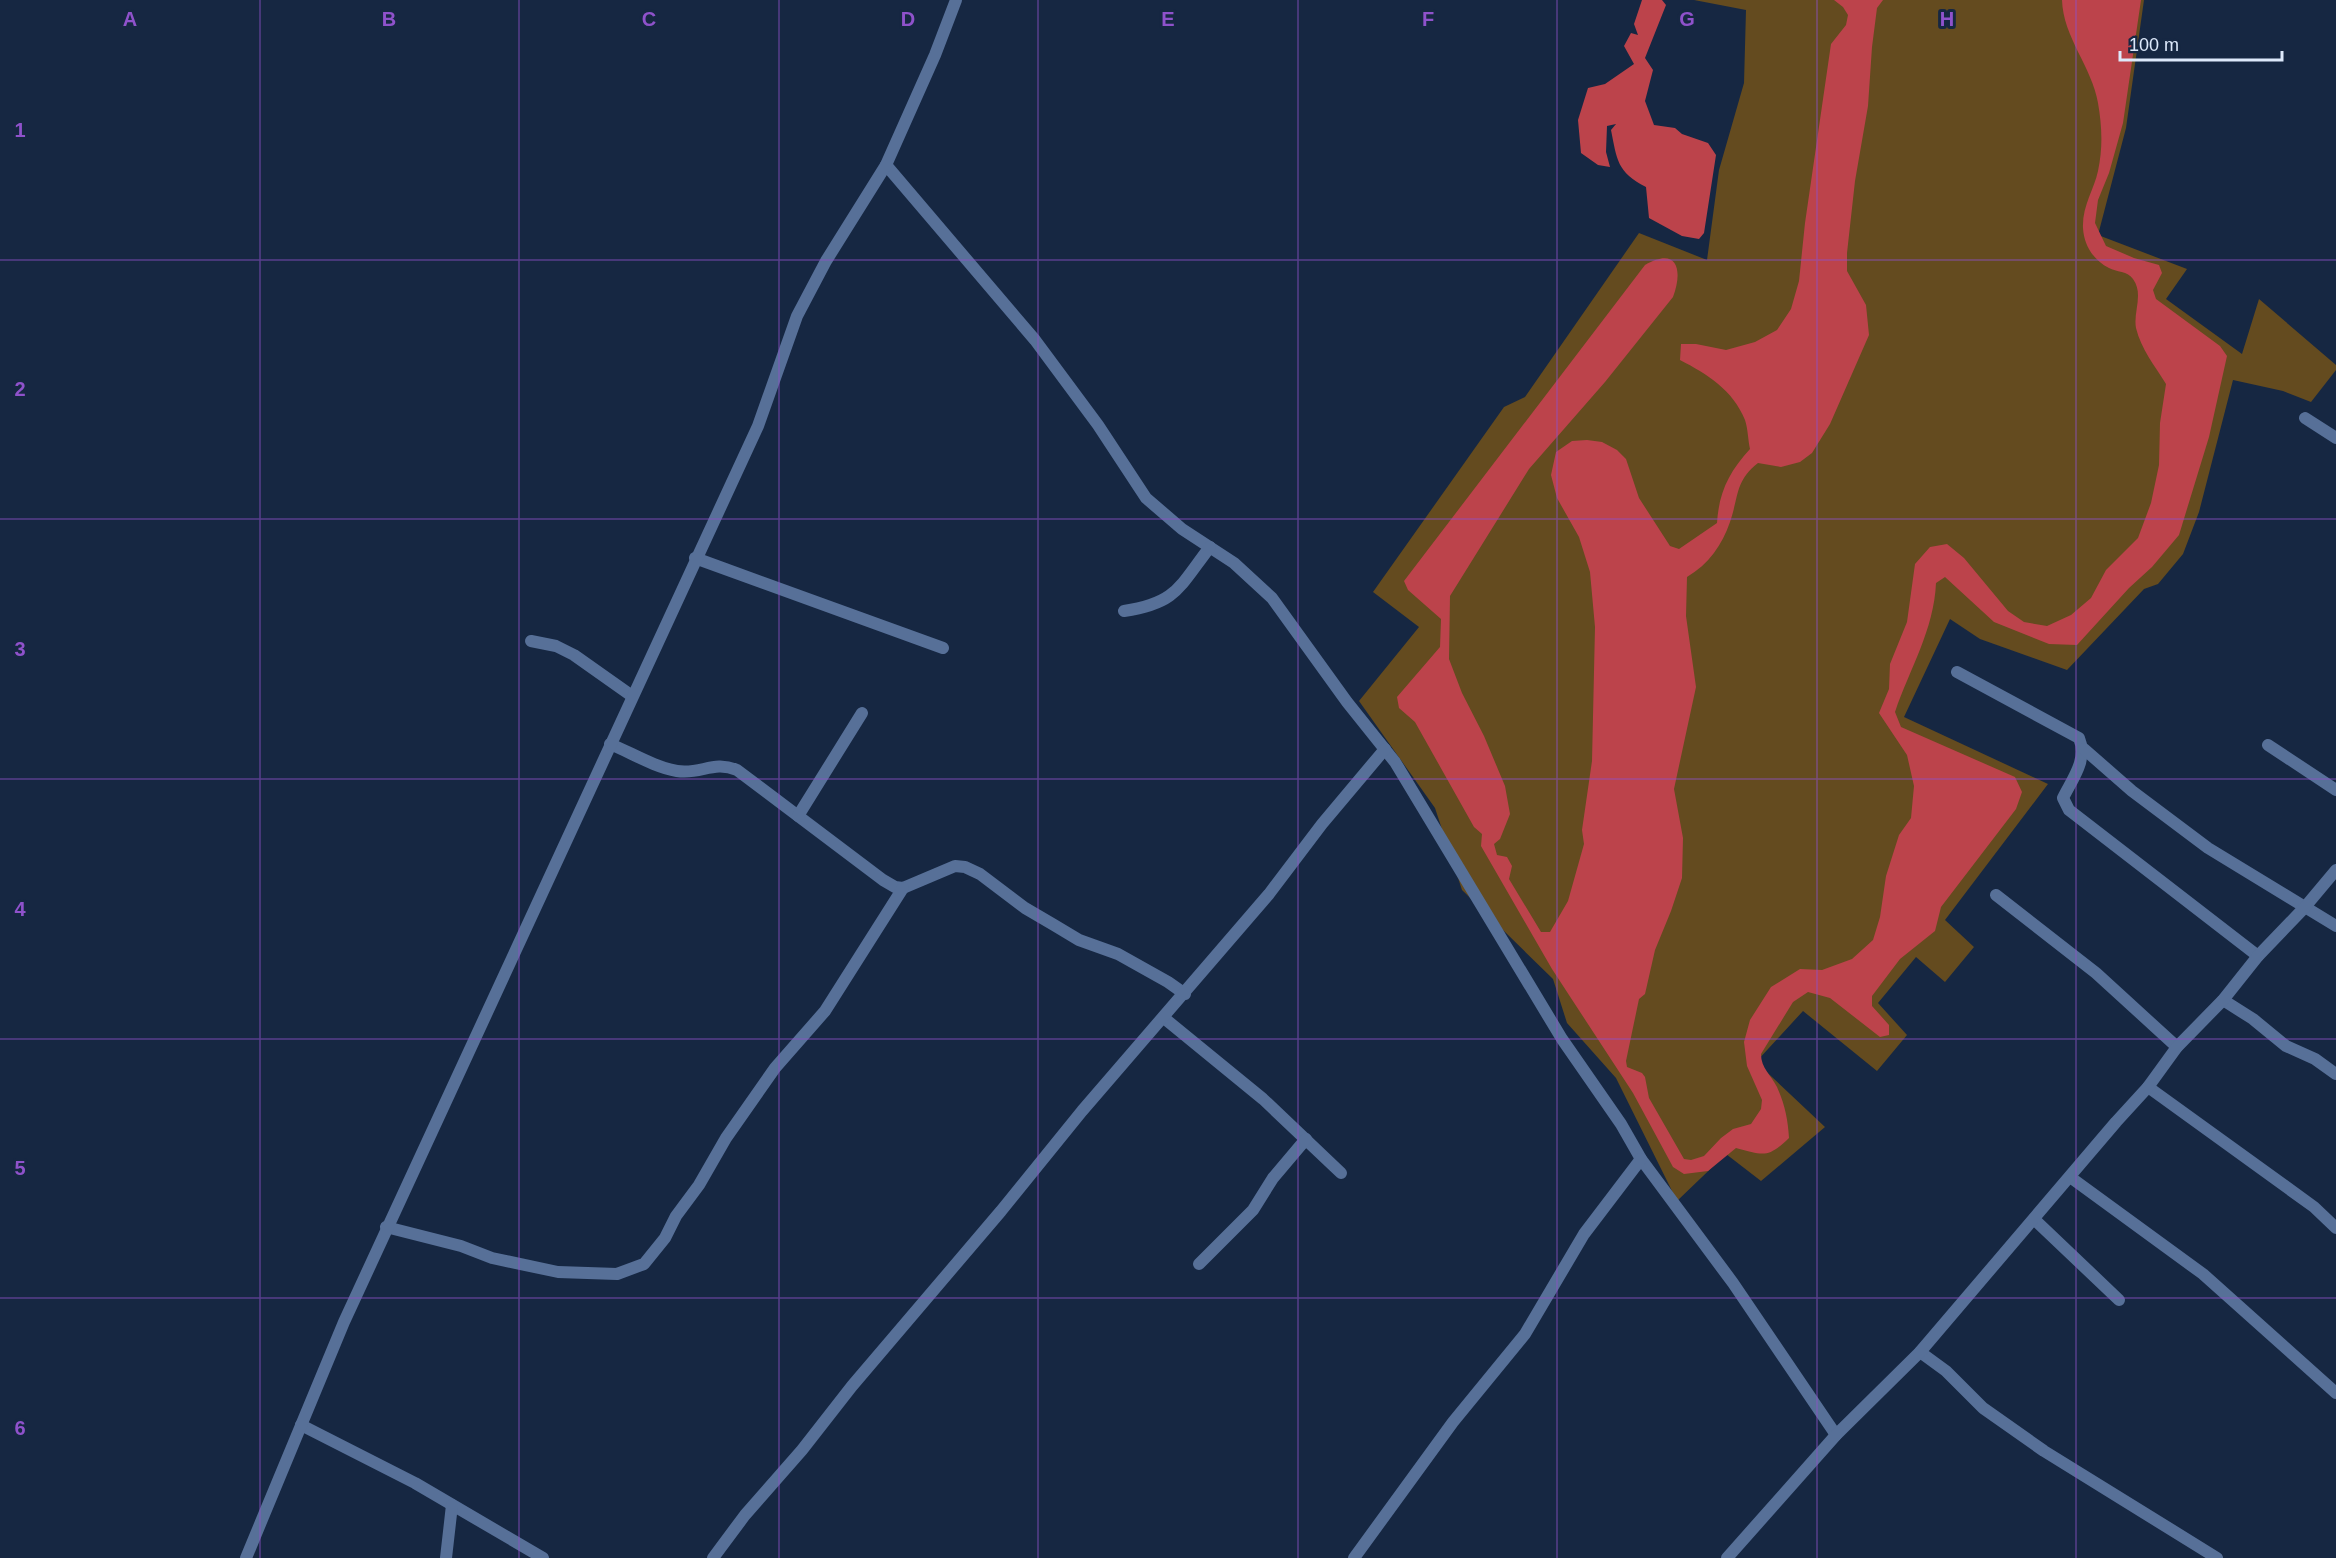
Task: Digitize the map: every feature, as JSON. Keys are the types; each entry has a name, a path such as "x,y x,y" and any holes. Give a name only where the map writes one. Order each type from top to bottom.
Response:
{"street":[{"path":"246,1558 344,1322 695,558 758,426 797,316 826,261 886,165 936,55 956,0"},
{"path":"886,165 1035,340 1098,425 1146,498 1182,529 1234,563 1272,598 1347,702 1395,762 1562,1039 1621,1124 1641,1159 1733,1283 1836,1435"},
{"path":"2305,418 2336,438"},
{"path":"1124,611 1158,604 1172,596 1210,547"},
{"path":"695,558 943,648"},
{"path":"531,641 556,646 574,655 632,696"},
{"path":"1957,672 2079,738 2084,749 2132,791 2208,848 2336,926"},
{"path":"798,816 862,713"},
{"path":"610,744 677,771 698,772 709,766 728,766 737,770 883,880 903,888"},
{"path":"2268,745 2336,790"},
{"path":"713,1558 745,1515 964,1256 1082,1111 1269,894 1322,824 1385,749"},
{"path":"2084,749 2082,760 2063,798 2069,810 2258,956"},
{"path":"387,1227 461,1246 492,1258 558,1272 617,1274 644,1264 665,1238 676,1216 699,1185 726,1138 769,1077 825,1011 903,888 955,866 980,873 1025,908 1079,940 1118,954 1168,981 1185,994"},
{"path":"1727,1558 1836,1435 1920,1352 2148,1087 2177,1047 2223,999 2258,956 2305,907 2336,870"},
{"path":"1996,895 2096,973 2177,1047"},
{"path":"2223,999 2253,1019 2286,1046 2315,1059 2336,1074"},
{"path":"1164,1018 1263,1099 1341,1173"},
{"path":"2148,1087 2314,1207 2336,1228"},
{"path":"1199,1264 1252,1210 1273,1178 1306,1139"},
{"path":"1354,1558 1453,1422 1525,1334 1584,1234 1641,1159"},
{"path":"2070,1177 2203,1274 2336,1393"},
{"path":"2034,1220 2119,1300"},
{"path":"1920,1352 1946,1371 1983,1408 2044,1451 2217,1558"},
{"path":"301,1425 415,1483 543,1558"},
{"path":"446,1558 452,1505"}],"shaded area":[{"path":"1642,0 1662,0 1666,5 1645,58 1653,70 1645,101 1654,125 1675,128 1682,134 1708,143 1716,155 1704,233 1699,239 1682,236 1649,218 1646,187 1629,176 1617,157 1611,130 1616,124 1607,126 1606,152 1610,167 1598,165 1581,153 1578,120 1588,88 1605,84 1634,64 1624,46 1631,33 1638,35 1634,24"},
{"path":"1694,0 2144,0 2126,128 2098,235 2187,269 2166,299 2242,354 2259,299 2336,365 2336,370 2311,402 2283,391 2233,380 2199,512 2183,554 2158,584 2144,589 2067,670 1980,639 1950,619 1904,717 2048,784 1945,920 1974,947 1945,982 1916,957 1878,1003 1907,1035 1877,1071 1803,1011 1756,1062 1825,1127 1761,1181 1726,1154 1677,1201 1616,1078 1567,1023 1553,979 1462,890 1435,808 1359,701 1419,627 1373,592 1504,407 1525,397 1639,233 1707,260 1719,170 1744,83 1746,10"},
{"path":"1834,0 1883,0 1877,8 1868,106 1855,181 1847,253 1847,271 1866,305 1869,335 1830,424 1812,453 1800,462 1781,467 1758,463 1741,483 1730,522 1719,546 1702,566 1687,577 1686,616 1696,687 1674,789 1683,838 1682,878 1655,950 1645,994 1639,999 1626,1061 1627,1067 1642,1073 1645,1077 1649,1098 1684,1159 1691,1160 1704,1156 1733,1129 1751,1124 1761,1109 1762,1100 1747,1066 1744,1042 1750,1020 1771,987 1800,969 1822,970 1852,959 1873,940 1880,917 1886,876 1899,835 1911,818 1914,786 1907,755 1879,713 1889,689 1890,664 1907,622 1915,564 1930,547 1947,544 1964,558 2008,611 2024,622 2047,626 2071,615 2091,598 2106,570 2138,538 2151,503 2159,465 2160,423 2166,384 2138,336 2135,322 2138,291 2133,279 2128,274 2109,268 2098,261 2085,240 2083,220 2100,162 2100,120 2095,90 2067,27 2062,0 2141,0 2123,123 2109,173 2098,200 2095,223 2106,246 2134,258 2159,265 2162,273 2153,290 2156,299 2220,346 2227,356 2209,437 2179,535 2152,567 2129,588 2077,645 2049,644 1994,622 1945,577 1936,583 1926,633 1895,712 1901,727 2015,777 2022,792 2016,809 1941,907 1935,931 1900,959 1872,996 1872,1006 1889,1025 1889,1035 1880,1037 1830,998 1808,992 1793,1002 1761,1054 1764,1067 1777,1087 1782,1100 1789,1138 1775,1149 1765,1153 1736,1148 1708,1171 1684,1174 1673,1167 1633,1093 1552,969 1481,846 1482,834 1474,827 1415,722 1399,708 1397,697 1440,647 1441,619 1408,590 1404,581 1645,265 1665,258 1671,260 1677,270 1673,297 1605,382 1529,469 1450,596 1449,659 1462,693 1484,736 1505,786 1510,814 1500,839 1494,844 1497,855 1507,857 1512,866 1509,879 1541,932 1550,932 1568,901 1584,844 1582,830 1592,761 1595,627 1590,572 1579,537 1557,498 1551,475 1556,452 1572,441 1587,440 1602,442 1617,450 1626,459 1639,498 1670,546 1679,549 1717,523 1726,483 1750,449 1747,427 1734,400 1718,384 1680,360 1681,344 1696,344 1726,350 1755,342 1777,330 1791,309 1799,281 1805,223 1831,44 1846,25 1848,15 1843,7"}]}
